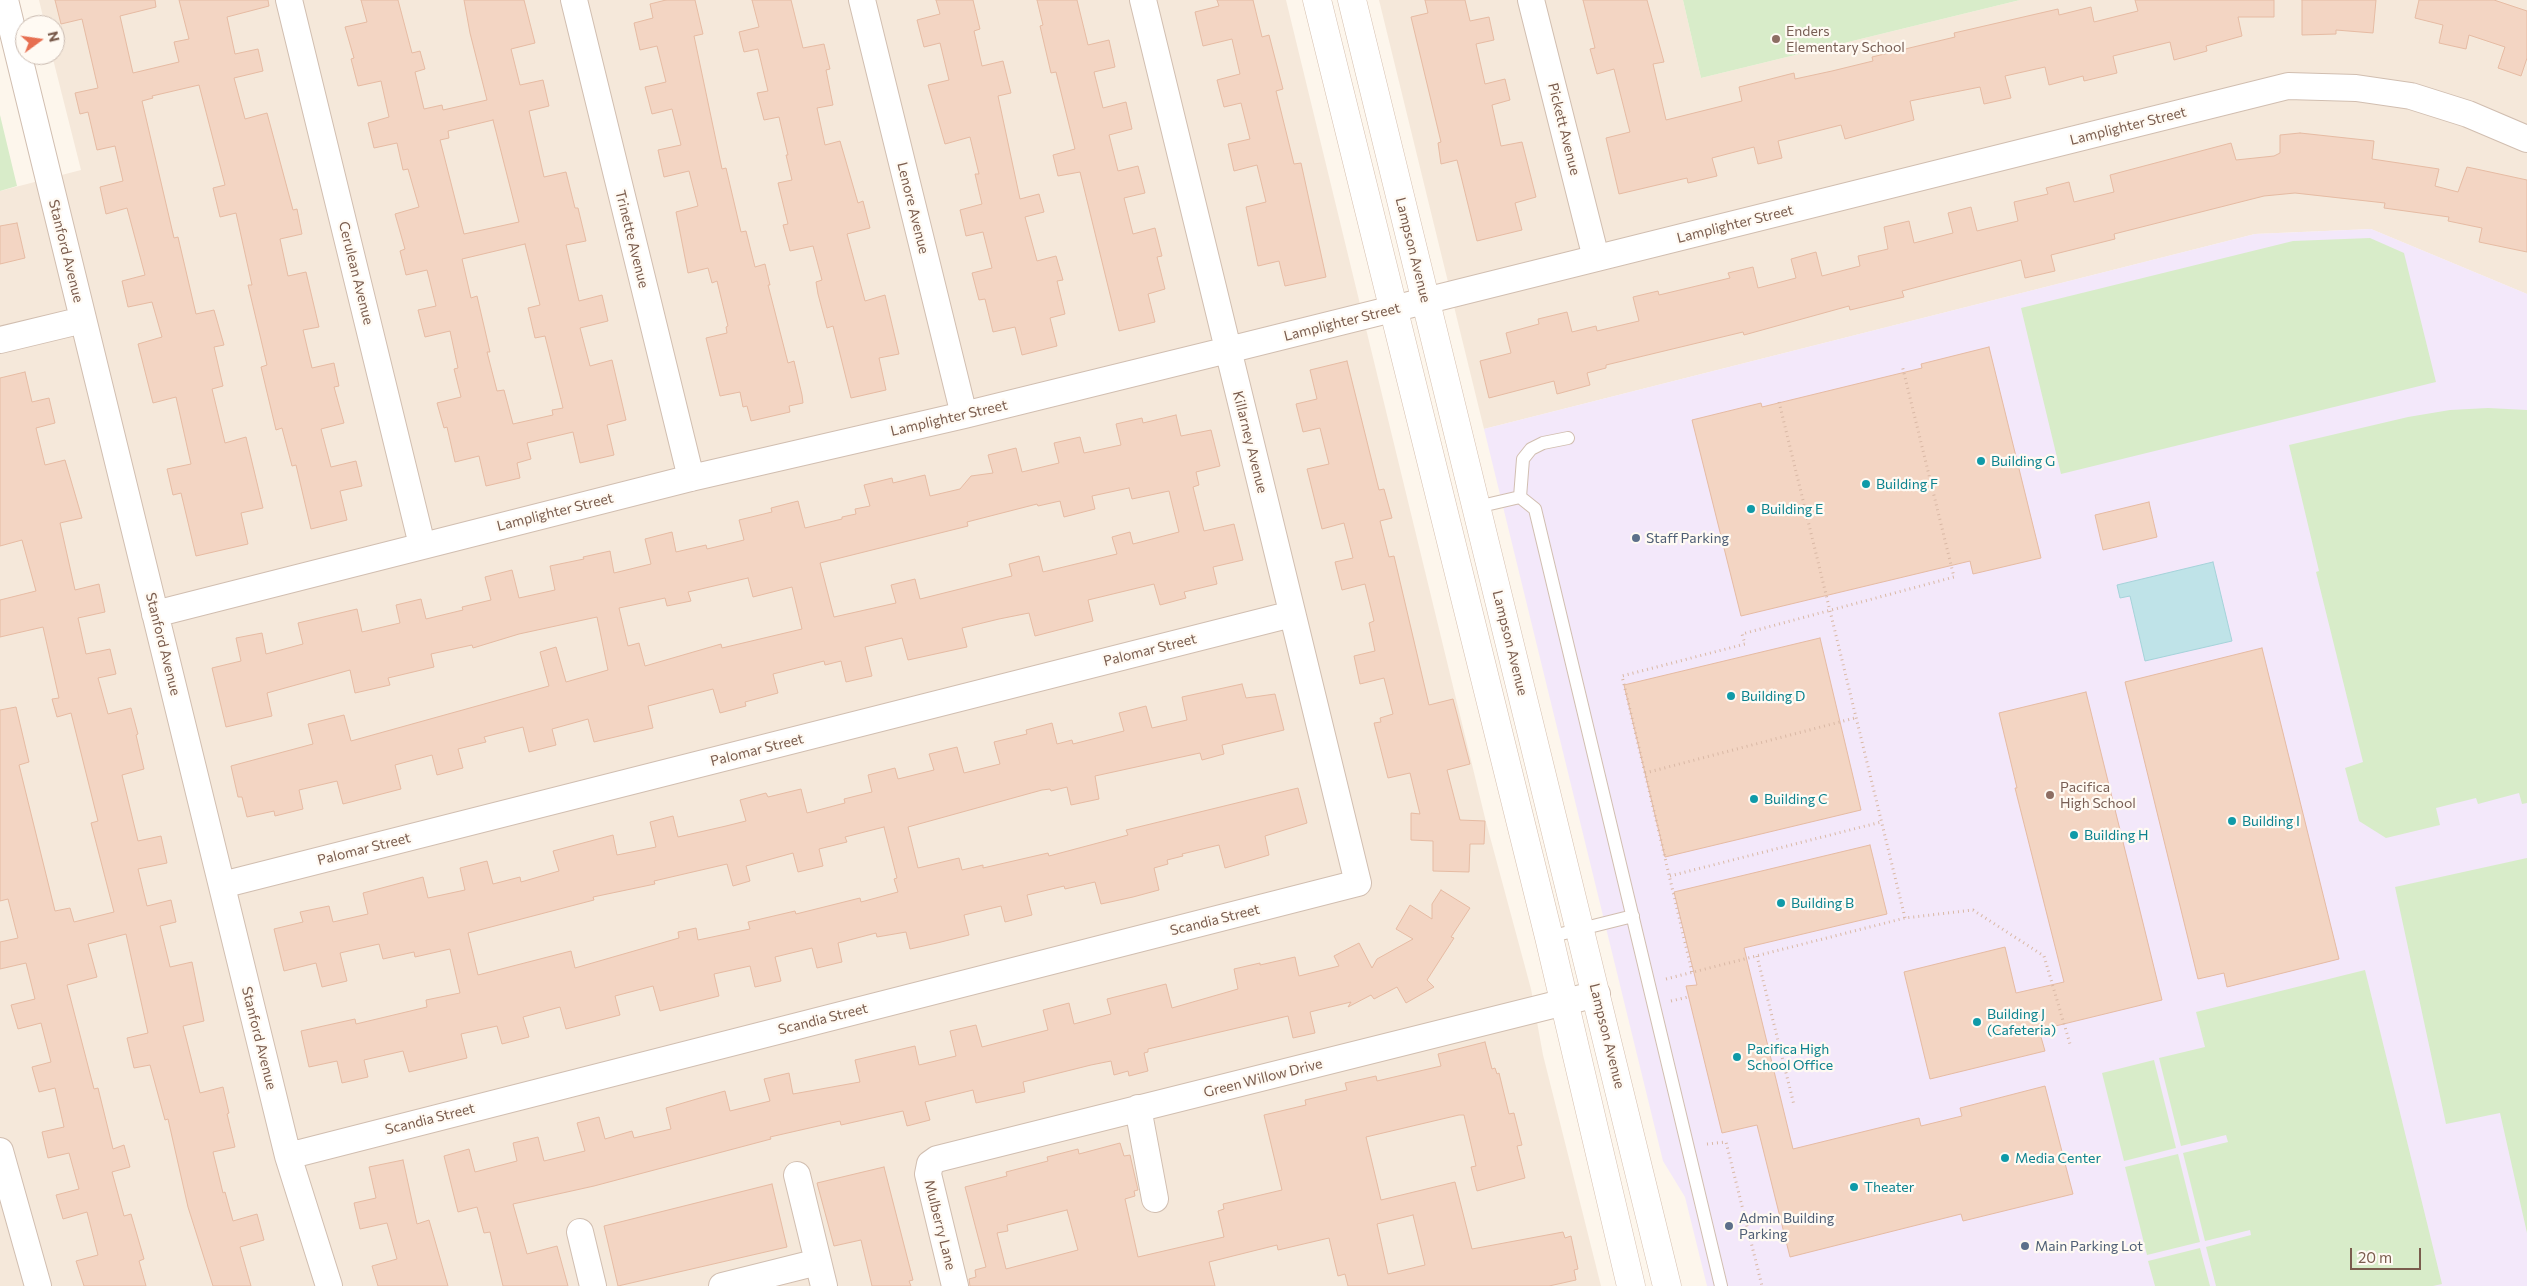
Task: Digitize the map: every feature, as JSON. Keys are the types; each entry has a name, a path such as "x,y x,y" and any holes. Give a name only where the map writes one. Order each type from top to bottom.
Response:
{"main road":[{"path":"1317,0 1549,938 1630,1286"},
{"name":"Lampson Avenue","path":"1352,0 1667,1286"}],"street":[{"name":"Stanford Avenue","path":"5,0 288,1156 329,1286"},
{"name":"Cerulean Avenue","path":"289,0 422,545"},
{"name":"Trinette Avenue","path":"574,0 691,478"},
{"name":"Lenore Avenue","path":"862,0 964,415"},
{"name":"Killarney Avenue","path":"1143,0 1358,883"},
{"name":"Pickett Avenue","path":"1531,0 1596,258"},
{"name":"Lamplighter Street","path":"155,614 691,478 964,415 2288,86 2356,88 2411,96 2468,114 2527,139"},
{"path":"0,340 83,320"},
{"name":"Palomar Street","path":"222,885 1292,614"},
{"name":"Scandia Street","path":"288,1156 1358,883"},
{"name":"Green Willow Drive","path":"930,1164 936,1159 1597,994"},
{"path":"1138,1108 1155,1199"},
{"path":"0,1151 38,1286"},
{"name":"Mulberry Lane","path":"930,1164 928,1174 955,1286"},
{"path":"722,1286 821,1274 797,1176"},
{"path":"580,1232 593,1286"}],"lane":[{"path":"1520,497 1523,459 1531,449 1542,442 1568,438"},
{"path":"1477,507 1520,497"},
{"path":"1520,497 1535,509 1722,1286"},
{"path":"1549,938 1633,916"}],"path":[{"path":"1692,972 1622,676 1745,644 1742,634 1954,577 1902,365"},
{"path":"1780,402 1855,718 1905,918"},
{"path":"1645,773 1855,718"},
{"path":"1670,876 1881,822"},
{"path":"1649,984 1905,918 1973,910 2044,956 2070,1044"},
{"path":"1757,956 1794,1105"},
{"path":"1666,980 1668,987"},
{"path":"1670,994 1674,1011"},
{"path":"1671,1001 1688,996"},
{"path":"1704,1136 1707,1145 1726,1142 1762,1286"}],"shaded area":[{"path":"39,0 1286,0 1486,822 1531,989 1543,1055 1601,1286 0,1286 0,191 81,170 55,65 65,65 65,15 43,15"},
{"path":"1379,0 1683,0 1701,78 2020,0 2527,0 2527,294 2371,229 2255,234 1484,429"},
{"name":"Pacifica High School","path":"2371,229 2527,294 2527,1286 1707,1286 1685,1197 1663,1161 1484,429 2255,234"}],"green space":[{"name":"Enders Elementary School","path":"1683,0 2020,0 1701,78"},
{"path":"0,115 17,186 0,191"},
{"path":"2370,238 2404,253 2436,382 2061,474 2021,308 2293,241"},
{"path":"2488,408 2527,410 2527,803 2522,804 2519,793 2478,804 2476,798 2436,808 2440,825 2386,838 2359,821 2345,768 2363,762 2316,572 2319,571 2289,445 2408,417 2450,410"},
{"path":"2527,858 2527,1233 2500,1113 2446,1124 2395,887"},
{"path":"2365,970 2442,1284 2433,1286 2216,1286 2206,1247 2251,1235 2250,1230 2205,1241 2183,1153 2228,1142 2226,1135 2181,1146 2159,1058 2205,1047 2196,1012"},
{"path":"2154,1060 2176,1148 2124,1161 2102,1073"},
{"path":"2178,1154 2200,1242 2147,1255 2125,1167"},
{"path":"2200,1248 2210,1286 2155,1286 2148,1261"}],"water":[{"path":"2213,562 2232,641 2145,661 2130,596 2120,598 2117,585"}],"building":[{"path":"55,0 155,0 156,7 120,16 133,73 179,62 174,42 189,39 179,0 268,0 269,6 227,17 235,54 258,49 263,71 234,78 245,119 267,113 293,210 297,209 302,234 280,239 288,276 306,272 319,327 303,330 312,368 334,363 339,386 334,387 344,423 321,429 331,467 356,461 362,486 340,491 347,520 311,529 296,465 292,466 282,428 276,430 261,367 267,365 248,285 252,285 236,213 220,217 213,188 225,185 199,85 152,96 153,98 142,101 174,238 178,237 196,314 214,310 224,345 214,347 223,386 212,389 225,443 246,437 263,508 241,513 248,544 196,556 181,493 173,495 167,469 191,464 176,397 153,403 138,344 162,337 152,302 128,307 122,281 145,275 127,208 106,214 100,187 123,181 115,146 97,150 88,112 80,114 75,93 98,88 82,19 65,23 65,15 59,15"},
{"path":"361,0 398,0 412,53 420,51 425,69 415,72 424,109 442,105 443,110 487,100 470,33 464,0 524,0 535,43 511,49 520,85 543,80 549,106 529,111 544,177 566,172 575,208 578,208 586,241 566,245 579,301 602,295 608,321 580,328 590,366 612,360 626,420 607,425 614,455 580,463 573,432 527,443 531,459 517,463 520,478 486,486 479,456 455,462 447,427 444,428 437,403 461,397 454,369 458,368 450,331 425,337 418,310 436,306 427,270 406,275 400,251 405,249 395,214 419,207 408,169 403,170 397,143 374,148 368,123 389,117 381,81 358,86 351,59 354,58 345,27 367,22","holes":["493,120 519,222 464,234 440,140 449,138 448,131","525,244 540,305 528,308 535,338 545,336 563,408 552,410 553,415 513,424 504,390 497,391 487,352 490,352 477,296 471,298 462,259"]},
{"path":"666,0 695,0 703,34 694,36 722,169 726,168 741,232 746,231 755,267 765,264 770,285 768,285 788,363 794,361 802,395 803,403 789,406 790,412 751,421 747,406 743,407 740,392 720,396 706,338 727,333 726,327 728,326 717,281 712,283 708,268 688,273 676,212 698,206 689,171 664,177 658,150 681,145 672,109 652,114 645,87 666,82 657,46 640,50 634,23 653,18 650,4"},
{"path":"752,0 791,0 803,48 824,44 830,69 826,70 833,105 817,108 825,145 840,141 858,203 863,201 870,228 847,234 865,301 885,295 899,354 879,358 886,390 851,398 833,326 827,328 818,294 816,282 822,280 813,246 790,251 783,225 788,224 778,183 792,180 786,155 788,155 779,117 764,120 757,93 768,91 758,49 744,52 739,32 759,27"},
{"path":"936,0 973,0 980,29 974,31 982,66 1003,61 1011,93 998,96 1020,199 1039,194 1044,212 1025,217 1037,261 1056,256 1063,280 1057,281 1065,314 1050,318 1057,346 1022,355 1015,327 993,332 985,299 979,300 972,273 992,268 983,232 966,236 960,210 982,204 975,174 979,174 970,137 945,144 928,85 949,80 940,43 924,47 917,20 940,14"},
{"path":"1037,0 1077,0 1088,45 1109,40 1115,67 1094,72 1103,108 1126,102 1132,129 1109,135 1118,171 1138,166 1145,193 1124,198 1133,234 1155,228 1162,256 1157,257 1165,289 1148,294 1155,322 1119,331 1080,172 1058,176 1053,155 1075,149 1056,72 1051,73 1040,26 1043,25"},
{"path":"1217,0 1253,0 1262,37 1269,35 1283,89 1276,91 1294,164 1301,163 1326,277 1285,286 1279,261 1258,266 1246,207 1266,202 1257,165 1234,171 1228,144 1250,139 1241,103 1224,107 1217,80 1240,74 1232,39 1203,46 1195,12 1219,6"},
{"path":"1425,0 1465,0 1470,21 1489,17 1494,40 1476,44 1485,84 1505,79 1510,100 1492,105 1501,146 1522,142 1536,197 1515,203 1522,230 1477,241 1457,160 1441,164 1438,143 1441,142 1411,17 1428,13"},
{"path":"1583,0 1647,0 1664,62 1653,64 1666,120 1742,101 1739,87 1794,73 1795,79 1873,61 1872,57 1955,37 1954,33 2058,9 2059,15 2091,7 2094,22 2138,11 2135,0 2274,0 2274,17 2238,17 2242,36 2206,46 2207,51 2174,60 2170,42 2113,56 2117,73 2084,81 2083,76 2049,85 2045,67 2005,76 2011,98 1984,104 1980,87 1910,101 1914,120 1845,139 1841,125 1778,141 1782,158 1758,164 1754,147 1712,158 1717,176 1688,183 1687,178 1619,194 1606,138 1630,132 1614,69 1597,74 1590,49 1595,48"},
{"path":"2302,0 2376,0 2373,33 2336,30 2336,34 2302,35"},
{"path":"2419,0 2494,0 2527,11 2527,58 2521,76 2498,68 2505,47 2469,35 2466,49 2439,43 2443,25 2415,18"},
{"path":"2300,133 2374,141 2372,159 2439,169 2435,186 2458,192 2467,167 2527,180 2527,252 2479,242 2482,228 2448,221 2449,217 2384,208 2385,203 2295,193 2264,196 2114,234 2115,239 2051,255 2055,271 2025,278 2021,260 1902,291 1904,297 1850,310 1849,306 1744,335 1743,332 1606,365 1606,368 1587,373 1590,385 1557,394 1554,381 1489,398 1480,361 1511,353 1506,333 1539,324 1538,319 1567,312 1572,332 1596,326 1597,331 1639,321 1633,297 1658,291 1659,295 1730,278 1728,273 1753,267 1758,288 1796,278 1791,259 1816,252 1822,276 1860,266 1858,256 1888,249 1884,227 1909,221 1914,243 1953,233 1948,213 1971,207 1977,231 2018,221 2014,202 2048,194 2046,188 2069,182 2074,202 2114,192 2110,175 2231,143 2236,160 2274,156 2280,153 2280,135"},
{"path":"17,223 25,258 0,264 0,226"},
{"path":"1989,347 2041,558 1973,574 1970,561 1741,616 1692,420 1761,403 1762,407 1922,368 1921,364"},
{"path":"1347,361 1379,490 1384,489 1392,518 1380,521 1389,557 1394,556 1429,705 1453,699 1470,764 1447,770 1460,820 1485,821 1484,844 1470,844 1469,872 1433,871 1433,841 1411,840 1411,813 1420,814 1410,773 1388,778 1374,723 1381,722 1380,718 1393,714 1384,678 1360,684 1354,656 1375,651 1369,623 1374,621 1365,584 1342,590 1335,562 1353,558 1344,523 1322,529 1307,469 1329,464 1320,428 1303,432 1296,404 1317,399 1310,370"},
{"path":"25,372 32,402 49,398 55,423 36,428 45,465 65,460 82,518 60,523 75,590 99,584 105,612 78,618 86,654 110,649 116,674 98,678 108,714 131,708 138,734 136,735 144,769 122,775 138,841 161,836 167,863 138,869 147,906 171,900 176,922 160,926 170,967 192,962 204,1021 183,1026 200,1093 223,1087 235,1147 213,1152 223,1193 225,1192 233,1221 257,1214 264,1240 240,1247 251,1286 213,1286 188,1207 168,1119 165,1120 150,1065 134,1068 127,1038 148,1033 126,934 88,944 97,977 67,985 94,1089 98,1088 113,1149 124,1145 130,1167 112,1172 124,1216 131,1214 144,1259 139,1261 146,1286 84,1286 76,1261 98,1255 87,1212 63,1219 56,1195 79,1189 69,1153 48,1158 42,1132 64,1127 55,1088 39,1092 32,1067 51,1062 41,1023 18,1029 11,1005 35,999 26,963 0,969 0,942 18,938 8,899 0,901 0,710 16,707 29,762 19,765 55,911 70,908 74,922 114,912 91,823 98,821 71,713 57,717 52,699 59,698 43,627 0,637 0,600 36,591 22,540 0,546 0,378"},
{"path":"1176,415 1181,436 1211,430 1220,466 1196,472 1199,485 1193,487 1204,531 1234,524 1243,560 1213,567 1217,584 1184,592 1186,598 1160,605 1154,584 1088,600 1093,621 1035,636 1029,613 999,619 962,628 967,647 908,660 902,638 865,647 872,676 846,682 841,661 825,665 824,661 773,674 778,693 745,702 746,706 720,713 713,689 648,706 653,728 594,742 588,719 552,729 556,745 529,752 523,727 484,737 486,742 458,749 463,768 437,775 432,755 395,765 401,789 343,804 337,781 299,790 303,809 275,816 274,811 247,817 242,797 238,797 231,766 313,744 308,724 344,715 351,741 549,686 540,652 556,647 566,682 608,670 597,617 519,634 473,648 472,645 431,654 434,667 388,678 390,685 355,693 350,670 267,693 272,716 226,727 212,668 241,661 236,638 262,633 266,654 303,644 298,623 357,609 362,632 400,623 396,605 421,599 426,619 463,610 462,607 491,600 485,577 512,570 519,598 555,590 550,566 584,559 583,557 610,551 614,573 651,564 645,539 672,532 676,552 706,545 707,549 744,540 739,520 772,512 771,508 798,501 805,528 842,519 842,517 856,514 855,509 870,506 864,485 892,478 893,483 925,475 930,496 960,489 971,476 993,473 988,455 1016,448 1022,472 1059,463 1054,443 1080,437 1084,453 1121,445 1116,424 1142,418 1143,423","holes":["1129,488 1132,499 1169,491 1179,532 1133,544 1130,532 1112,537 1117,554 1043,572 1039,556 1009,564 1012,576 920,599 915,579 891,585 896,603 834,617 820,563 968,526 967,522 1037,504 1038,506 1060,501 1064,517 1095,509 1092,496","748,578 753,597 792,587 802,629 722,648 721,644 645,666 639,643 628,646 619,608 665,598 667,606 691,601 688,592"]},
{"path":"2149,502 2157,537 2103,550 2095,515"},
{"path":"1820,638 1861,810 1665,857 1624,685"},
{"name":"Building I","path":"2262,648 2339,959 2227,987 2224,973 2198,979 2125,682"},
{"path":"1242,684 1246,698 1275,694 1284,730 1222,745 1224,754 1202,760 1200,753 1095,776 1099,799 1071,805 1067,787 1051,791 1050,789 1042,790 908,827 918,868 959,858 962,870 983,865 983,868 1048,853 1049,856 1128,835 1126,830 1298,788 1307,823 1265,836 1269,855 1225,868 1219,845 1182,854 1183,856 1167,860 1168,864 1154,868 1159,890 1133,897 1101,904 1095,882 1065,889 1064,886 1027,895 1032,915 1005,922 1001,906 964,915 969,935 937,943 910,949 906,932 877,937 876,933 838,943 842,962 817,968 812,948 775,957 781,981 755,987 750,966 714,974 719,996 660,1011 653,986 615,996 620,1015 566,1029 560,1007 523,1017 529,1037 502,1044 497,1026 461,1034 467,1058 409,1072 403,1051 364,1060 368,1077 342,1083 337,1061 309,1067 301,1031 355,1019 356,1024 427,1007 426,1000 460,993 450,949 415,957 414,952 383,959 379,944 340,953 347,981 322,987 316,963 284,971 274,929 303,922 300,912 329,906 333,922 368,914 363,893 423,877 428,898 465,890 460,868 487,861 493,884 520,877 521,882 559,871 553,851 613,835 617,855 656,847 650,822 673,816 678,837 746,821 740,800 766,793 768,797 801,789 807,813 845,803 844,799 872,792 868,775 895,768 898,779 934,770 929,754 957,747 964,773 1000,764 994,742 1027,734 1026,730 1052,723 1057,744 1072,740 1073,744 1124,731 1119,713 1146,706 1152,728 1187,720 1182,697","holes":["884,827 897,878 894,879 898,892 861,902 860,898 796,914 795,911 748,922 750,929 698,940 696,928 678,932 679,938 575,968 571,951 478,975 468,933 594,900 593,897 655,884 654,881 727,864 733,886 750,881 746,866 793,853 798,872 823,866 819,849 847,842 845,837"]},
{"name":"Building H","path":"2086,692 2162,1000 2039,1030 2045,1051 1930,1079 1904,972 2005,947 2016,993 2064,982 2015,788 2017,788 1999,713"},
{"path":"1870,845 1887,914 1744,948 1793,1149 1919,1118 1921,1126 1962,1116 1960,1108 2045,1086 2073,1194 1963,1221 1961,1214 1790,1257 1757,1125 1722,1133 1686,986 1697,985 1674,892"},
{"path":"1441,890 1470,908 1451,937 1454,938 1427,980 1434,987 1406,1003 1397,987 1374,999 1371,995 1348,1007 1351,1002 1310,1012 1315,1033 1293,1038 1288,1016 1148,1049 1148,1052 1144,1053 1148,1071 1129,1076 1128,1071 1114,1075 1111,1061 1091,1065 1023,1082 1025,1092 976,1103 973,1090 925,1102 930,1120 907,1126 903,1111 841,1125 840,1121 770,1137 771,1139 594,1186 513,1204 527,1254 557,1246 568,1286 503,1286 490,1232 484,1233 477,1207 458,1212 444,1156 469,1149 475,1172 517,1161 513,1143 538,1137 544,1161 585,1151 577,1123 599,1117 605,1139 632,1131 634,1138 671,1129 666,1108 725,1091 730,1111 770,1101 764,1079 789,1073 793,1094 860,1082 855,1060 915,1046 919,1065 956,1056 950,1031 976,1025 982,1047 1048,1030 1043,1010 1069,1003 1074,1024 1111,1014 1107,999 1166,984 1172,1008 1238,989 1234,969 1260,963 1260,965 1295,957 1299,976 1339,966 1334,956 1359,943 1372,968 1377,959 1413,939 1396,929 1410,905 1432,919 1432,904"},
{"path":"1485,1042 1492,1069 1495,1068 1497,1074 1499,1073 1509,1114 1514,1113 1522,1145 1517,1146 1525,1178 1477,1191 1471,1167 1476,1166 1464,1115 1459,1115 1366,1137 1381,1200 1455,1182 1472,1249 1563,1232 1565,1238 1571,1236 1578,1269 1574,1270 1576,1280 1549,1286 1348,1286 1345,1274 1338,1276 1329,1238 1278,1250 1277,1245 1209,1262 1215,1286 970,1286 969,1279 976,1277 975,1270 986,1267 965,1187 1007,1176 1006,1172 1048,1161 1047,1157 1078,1149 1079,1154 1120,1143 1124,1156 1130,1155 1138,1190 1134,1191 1135,1196 1125,1199 1138,1257 1224,1237 1218,1211 1224,1209 1223,1204 1282,1190 1264,1115 1306,1105 1305,1100 1347,1090 1345,1083 1376,1076 1377,1081 1441,1066 1438,1054","holes":["1067,1210 1078,1250 1006,1269 997,1233 1008,1231 1007,1225","1413,1215 1425,1265 1388,1274 1377,1224"]},
{"path":"403,1160 417,1224 429,1220 448,1286 378,1286 372,1266 397,1259 387,1223 360,1229 354,1203 376,1198 369,1167"},
{"path":"884,1167 913,1280 909,1281 911,1286 872,1286 861,1240 834,1246 817,1183"},
{"path":"772,1184 787,1247 618,1286 604,1226"}],"place":[{"name":"Enders Elementary School","path":"1776,39"},
{"name":"Building G","path":"1981,461"},
{"name":"Building F","path":"1866,484"},
{"name":"Building E","path":"1751,509"},
{"name":"Staff Parking","path":"1636,538"},
{"name":"Building D","path":"1731,696"},
{"name":"Pacifica High School","path":"2050,795"},
{"name":"Building C","path":"1754,799"},
{"name":"Building I","path":"2232,821"},
{"name":"Building H","path":"2074,835"},
{"name":"Building B","path":"1781,903"},
{"name":"Building J (Cafeteria)","path":"1977,1022"},
{"name":"Pacifica High School Office","path":"1737,1057"},
{"name":"Media Center","path":"2005,1158"},
{"name":"Theater","path":"1854,1187"},
{"name":"Admin Building Parking","path":"1729,1226"},
{"name":"Main Parking Lot","path":"2025,1246"}]}
